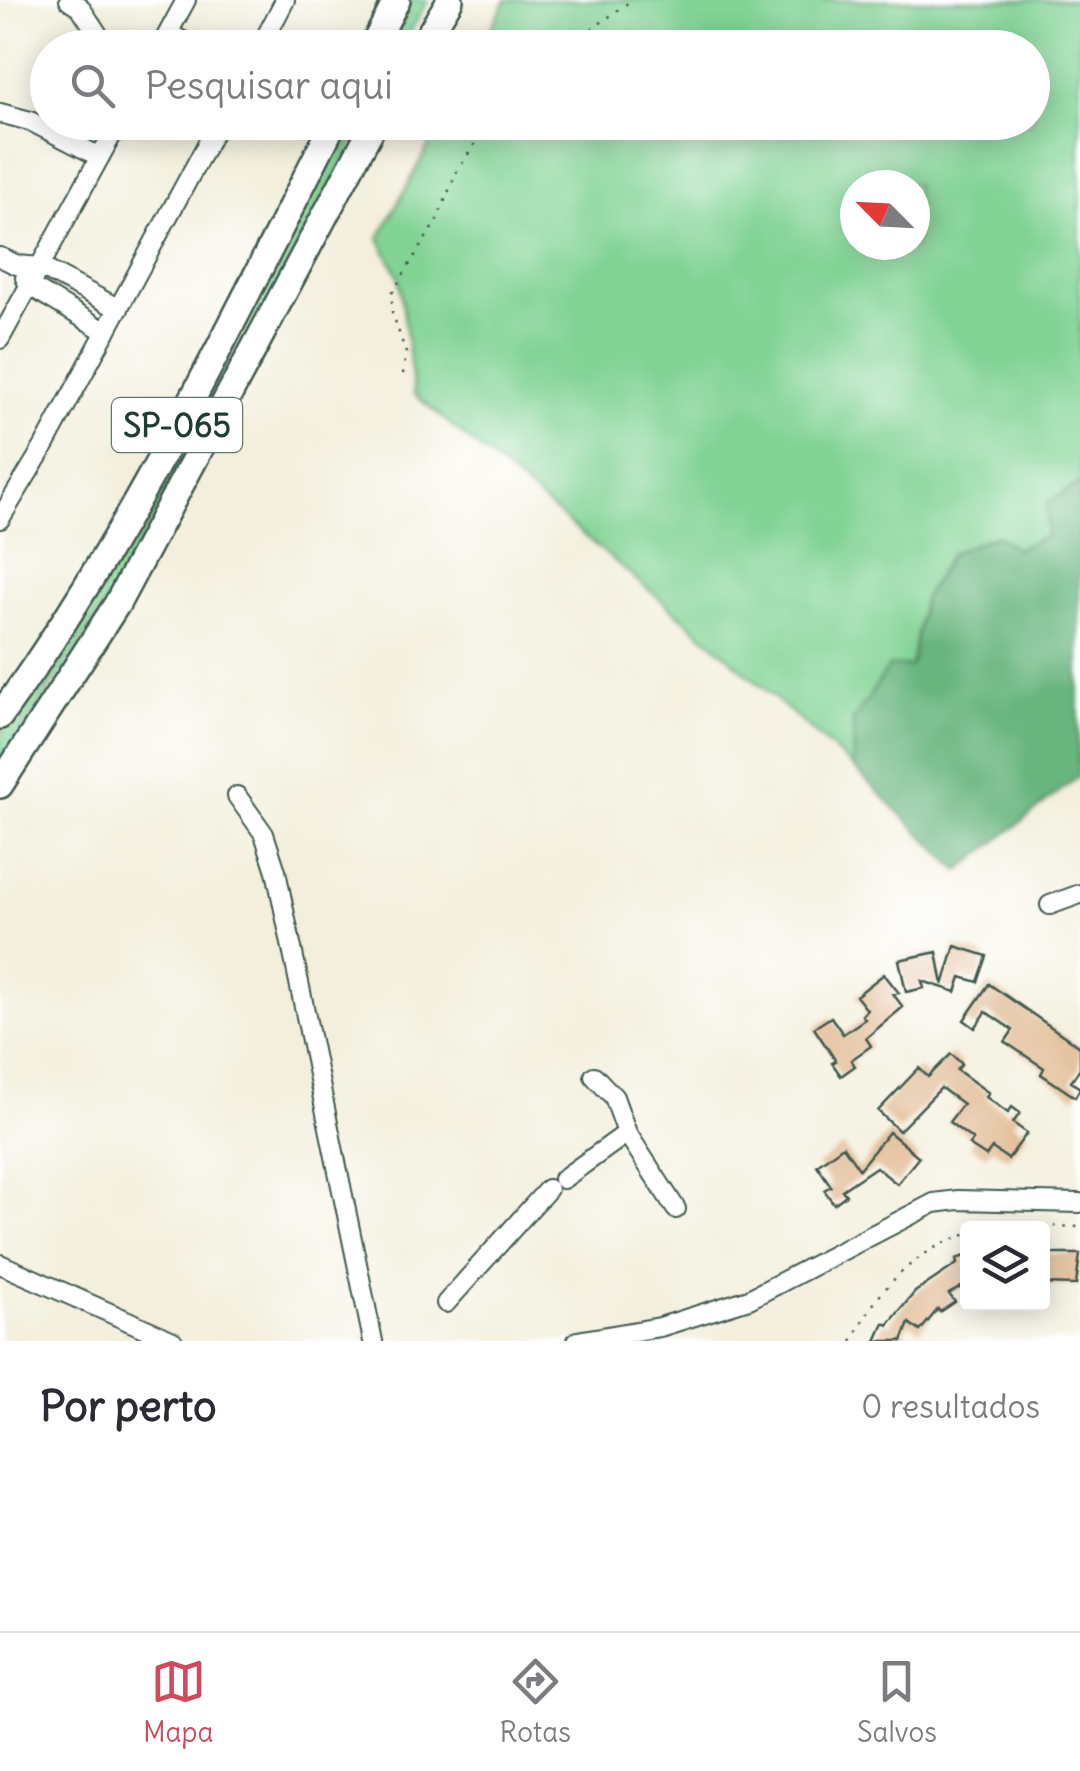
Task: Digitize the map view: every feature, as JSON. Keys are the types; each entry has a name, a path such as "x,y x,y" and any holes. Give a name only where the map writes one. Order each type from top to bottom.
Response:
{"highway":[{"path":"366,30 380,0"},
{"path":"381,30 396,0"},
{"path":"427,30 441,0"},
{"path":"430,30 450,0"},
{"path":"296,196 319,140"},
{"name":"SP-065","path":"0,716 98,565 179,421 325,140"},
{"name":"SP-065","path":"0,785 118,604 366,140"}],"street":[{"path":"69,0 80,7 95,30"},
{"path":"170,30 186,0"},
{"path":"269,30 285,0"},
{"path":"0,113 30,121"},
{"path":"67,140 100,157"},
{"path":"0,339 109,140"},
{"path":"0,518 209,140"},
{"path":"8,261 41,267 119,309"},
{"path":"8,261 30,286 106,332"},
{"path":"237,796 264,834 276,870 373,1341"},
{"path":"1050,906 1080,894"},
{"path":"594,1076 614,1097 626,1133 676,1209"},
{"path":"446,1304 556,1184 626,1133"},
{"path":"577,1341 660,1327 759,1296 934,1203 1080,1202"},
{"path":"0,1264 174,1341"}],"path":[{"path":"591,30 632,0"},
{"path":"402,374 406,354 392,312 392,293 437,220 456,173 477,140"},
{"path":"1050,1226 1080,1227"},
{"path":"852,1341 867,1310 887,1284 930,1252 960,1238"}],"green space":[{"path":"409,0 428,0 411,30 394,30"},
{"path":"506,0 1080,0 1080,483 1047,503 1047,536 1015,549 923,600 911,666 853,721 854,768 708,639 414,394 399,277 379,238 432,140 1050,140 1050,30 490,30"},
{"path":"339,140 355,140 112,596 0,765 0,734"},
{"path":"1080,483 1078,777 959,871 854,768 853,721 889,666 911,666 923,600 951,553 997,535 1015,549 1047,536 1047,503"}],"building":[{"path":"955,946 987,956 978,982 961,977 956,992 922,981 924,988 906,992 899,960 937,952 943,985"},
{"path":"884,974 899,993 893,994 903,1007 866,1038 871,1046 851,1060 855,1066 841,1076 814,1028 831,1017 843,1034 865,1019 862,1015 867,1010 856,996"},
{"path":"989,984 1080,1047 1080,1068 1071,1082 1080,1088 1075,1097 1041,1074 1044,1068 1005,1042 1013,1030 986,1012 975,1028 964,1020"},
{"path":"951,1054 962,1064 957,1070 989,1093 986,1097 1008,1113 1012,1107 1020,1113 1013,1123 1027,1133 1008,1159 992,1148 986,1156 969,1145 973,1140 949,1122 963,1104 941,1088 899,1131 878,1111 919,1068 928,1077"},
{"path":"889,1132 919,1157 897,1184 876,1167 842,1190 846,1195 834,1204 824,1190 831,1186 817,1165 843,1146 859,1169"},
{"path":"1050,1254 1080,1254 1076,1285 1050,1284"},
{"path":"960,1258 960,1288 949,1294 955,1302 940,1312 938,1309 920,1331 909,1323 902,1341 876,1341 884,1323 888,1325 915,1292 957,1264 956,1259"}]}
